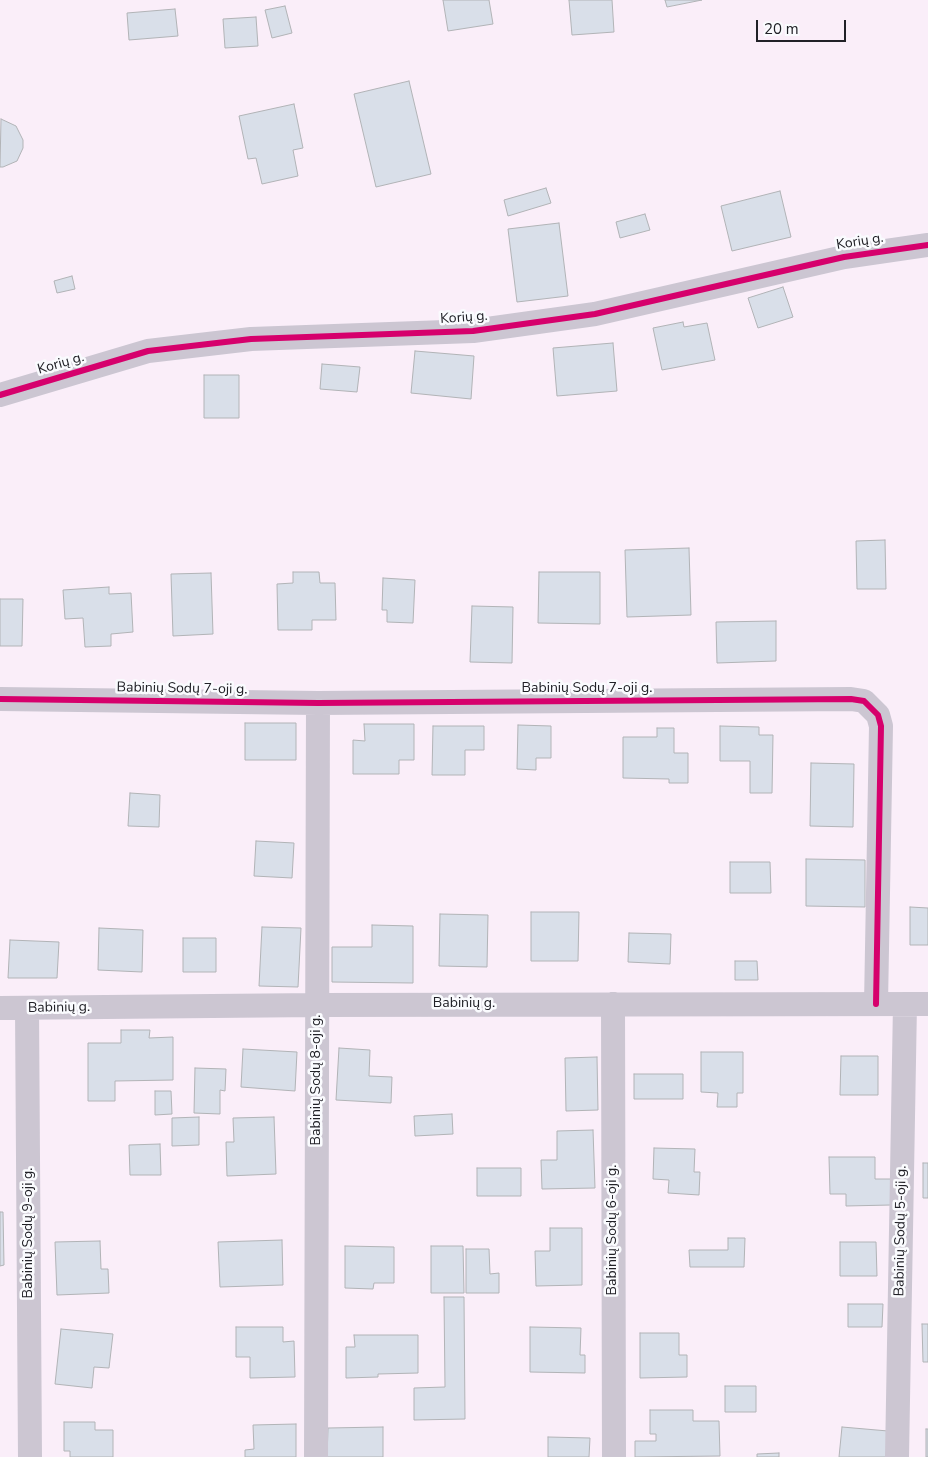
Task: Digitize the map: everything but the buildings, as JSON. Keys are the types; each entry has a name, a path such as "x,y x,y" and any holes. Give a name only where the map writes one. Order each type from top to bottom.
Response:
{"street":[{"name":"Korių g.","path":"0,395 148,351 251,339 482,330 595,314 844,257 928,245"},
{"name":"Babinių Sodų 7-oji g.","path":"0,699 318,703 851,699 864,701 878,715 881,726 876,1004"},
{"name":"Babinių Sodų 8-oji g.","path":"316,1457 318,703"},
{"name":"Babinių Sodų 6-oji g.","path":"613,1004 614,1457"},
{"name":"Babinių g.","path":"0,1008 318,1005 917,1004"},
{"name":"Babinių Sodų 5-oji g.","path":"897,1457 917,1004"},
{"name":"Babinių Sodų 9-oji g.","path":"27,1008 30,1457"}],"shaded area":[{"path":"0,0 928,0 928,1457 0,1457"}],"cycle path":[{"path":"0,395 148,351 251,339 473,331 595,314 844,257 928,245"},
{"path":"0,699 318,703 851,699 864,701 878,715 881,726 876,1004"}]}
